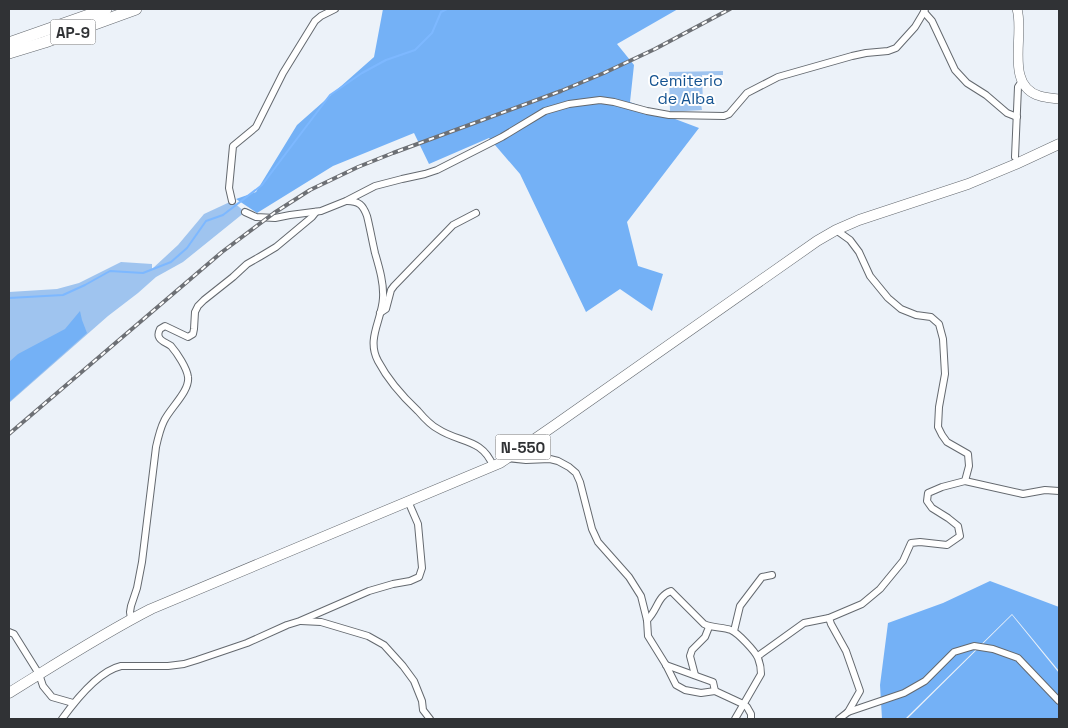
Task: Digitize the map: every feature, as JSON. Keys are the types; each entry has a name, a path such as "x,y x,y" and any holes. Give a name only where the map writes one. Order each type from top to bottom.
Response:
{"highway":[{"name":"AP-9","path":"9,43 106,9"},
{"name":"AP-9","path":"9,53 136,9"},
{"name":"N-550","path":"9,693 80,648 151,609 493,466 555,425 753,285 836,230 859,220 968,184 1015,160 1059,146"}],"main road":[{"path":"1018,9 1018,64 1022,81 1033,94 1059,99"}],"street":[{"path":"232,201 229,188 233,146 256,128 283,73 314,20 335,9"},
{"path":"245,212 256,217 275,218 316,212 346,201 375,186 437,170 502,137 545,112 569,104 600,100 669,115 724,116 729,114 747,93 778,77 852,56 888,51 896,48 911,31 924,11 932,21 955,70 967,83 986,95 1002,110 1017,117"},
{"path":"1015,160 1018,87 1022,81"},
{"path":"346,201 360,203 364,207 382,283 383,297 373,338 373,349 376,358 388,379 430,423 438,430 472,443 481,449 487,454 493,466"},
{"path":"131,619 131,606 142,562 156,447 160,429 186,389 188,380 186,368 175,352 159,338 160,329 164,326 188,337 192,334 195,312 204,300 247,264 276,247 316,212"},
{"path":"380,312 386,309 389,294 394,286 433,245 453,225 476,213"},
{"path":"836,230 850,240 859,252 870,276 888,298 901,309 916,315 931,316 939,324 943,339 945,374 939,407 938,427 947,442 968,454 969,466 965,481"},
{"path":"507,458 526,460 550,459 558,461 576,473 592,529 598,542 630,577 640,596 647,620 648,636 676,685 686,690 701,693 715,691 747,707 752,719"},
{"path":"758,656 804,623 829,618 862,604 880,589 903,561 911,543 947,545 960,536 958,526 932,508 927,501 928,493 965,481 1023,494 1045,490 1059,491"},
{"path":"62,719 73,703 106,673 121,666 184,664 247,644 369,590 410,581 419,577 422,568 418,524 408,502"},
{"path":"734,631 740,606 762,577 772,575"},
{"path":"647,620 664,594 671,591 704,624 710,627 734,631 758,656 761,674 735,719"},
{"path":"829,618 846,651 860,691 848,712"},
{"path":"300,621 321,622 368,636 384,645 414,681 422,701 423,710 430,719"},
{"path":"696,676 690,656 692,650 705,637 710,627"},
{"path":"9,632 14,634 52,697 73,703"},
{"path":"839,719 848,712 904,693 925,681 954,652 974,646 993,649 1018,658 1059,701"},
{"path":"666,665 712,682 715,691"}],"green space":[{"name":"Cemiterio de Alba","path":"723,71 723,75 702,75 702,110 670,112 669,72"},
{"path":"232,201 245,212 183,262 156,277 108,316 9,403 9,292 57,289 79,283 121,262 152,264 152,269 178,245 204,214"}],"shaded area":[{"path":"383,9 678,9 617,44 634,65 630,102 699,128 627,222 638,266 663,274 652,311 620,289 586,312 520,174 489,138 429,164 414,133 333,166 257,213 236,199 256,192 297,125 374,57"},
{"path":"80,311 87,333 9,402 9,362 18,354 65,329"},
{"path":"990,581 1059,607 1059,671 1012,614 905,719 882,719 880,685 888,623 943,603"},
{"path":"1012,615 1059,673 1059,719 907,719"}],"waterway":[{"path":"9,298 63,295 110,271 143,273 171,262 187,248 206,221 223,215 262,185 330,95 362,73 386,60 415,50 432,33 441,12 447,9"}],"railway":[{"path":"9,434 222,252 274,213 310,190 393,153 561,91 604,73 655,49 730,9"}]}
